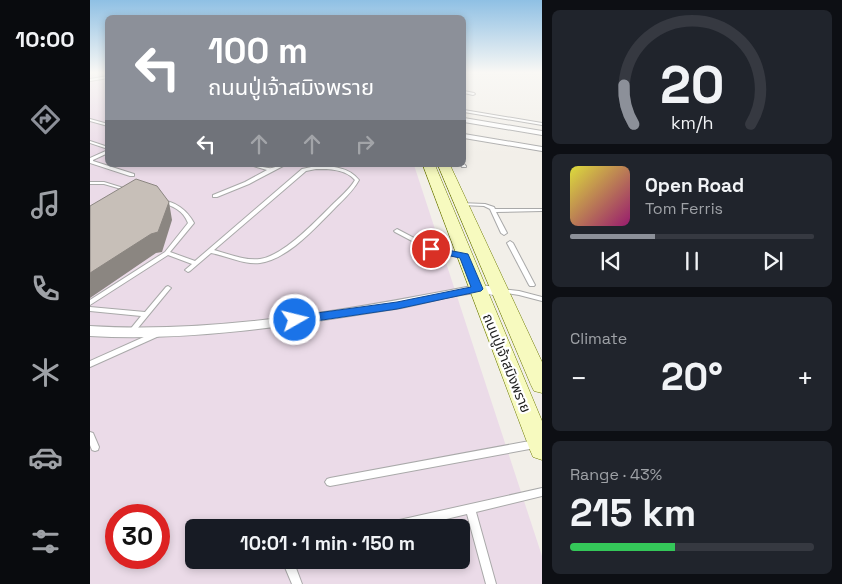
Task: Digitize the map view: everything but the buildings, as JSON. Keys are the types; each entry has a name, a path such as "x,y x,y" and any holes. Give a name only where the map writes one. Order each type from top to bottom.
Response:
{"main road":[{"name":"ถนนปู่เจ้าสมิงพราย","path":"430,167 541,446"},
{"name":"ถนนปู่เจ้าสมิงพราย","path":"445,167 542,385"}],"street":[{"path":"466,120 542,133"},
{"path":"466,136 542,149"},
{"path":"90,331 162,331 281,322 397,305 478,289 499,291"}],"lane":[{"path":"466,111 542,124"},
{"path":"90,120 105,124"},
{"path":"90,142 105,148"},
{"path":"105,151 91,159 91,162 105,166"},
{"path":"107,167 132,175"},
{"path":"260,167 271,170"},
{"path":"215,196 247,184 278,167"},
{"path":"188,270 196,263 304,170 317,167 333,169 348,172 355,176 357,180 286,251 271,258 254,261 210,251"},
{"path":"90,183 104,183 136,193 128,198"},
{"path":"90,304 167,252 190,223 184,212 173,205 154,199"},
{"path":"461,204 492,208 504,233"},
{"path":"493,211 542,210"},
{"path":"397,231 431,249 465,256"},
{"path":"510,243 532,285"},
{"path":"167,252 196,263"},
{"path":"131,332 168,288"},
{"path":"499,291 520,292 542,299"},
{"path":"90,308 147,314"},
{"path":"90,364 162,331"},
{"path":"90,435 95,446"},
{"path":"330,482 541,446"},
{"path":"424,519 542,492"},
{"path":"470,508 491,584"},
{"path":"291,569 297,584"}],"shaded area":[{"path":"90,99 105,99 105,167 415,167 542,556 542,584 90,584"}],"route":[{"path":"295,320 397,305 478,289 465,256 431,249"}]}
